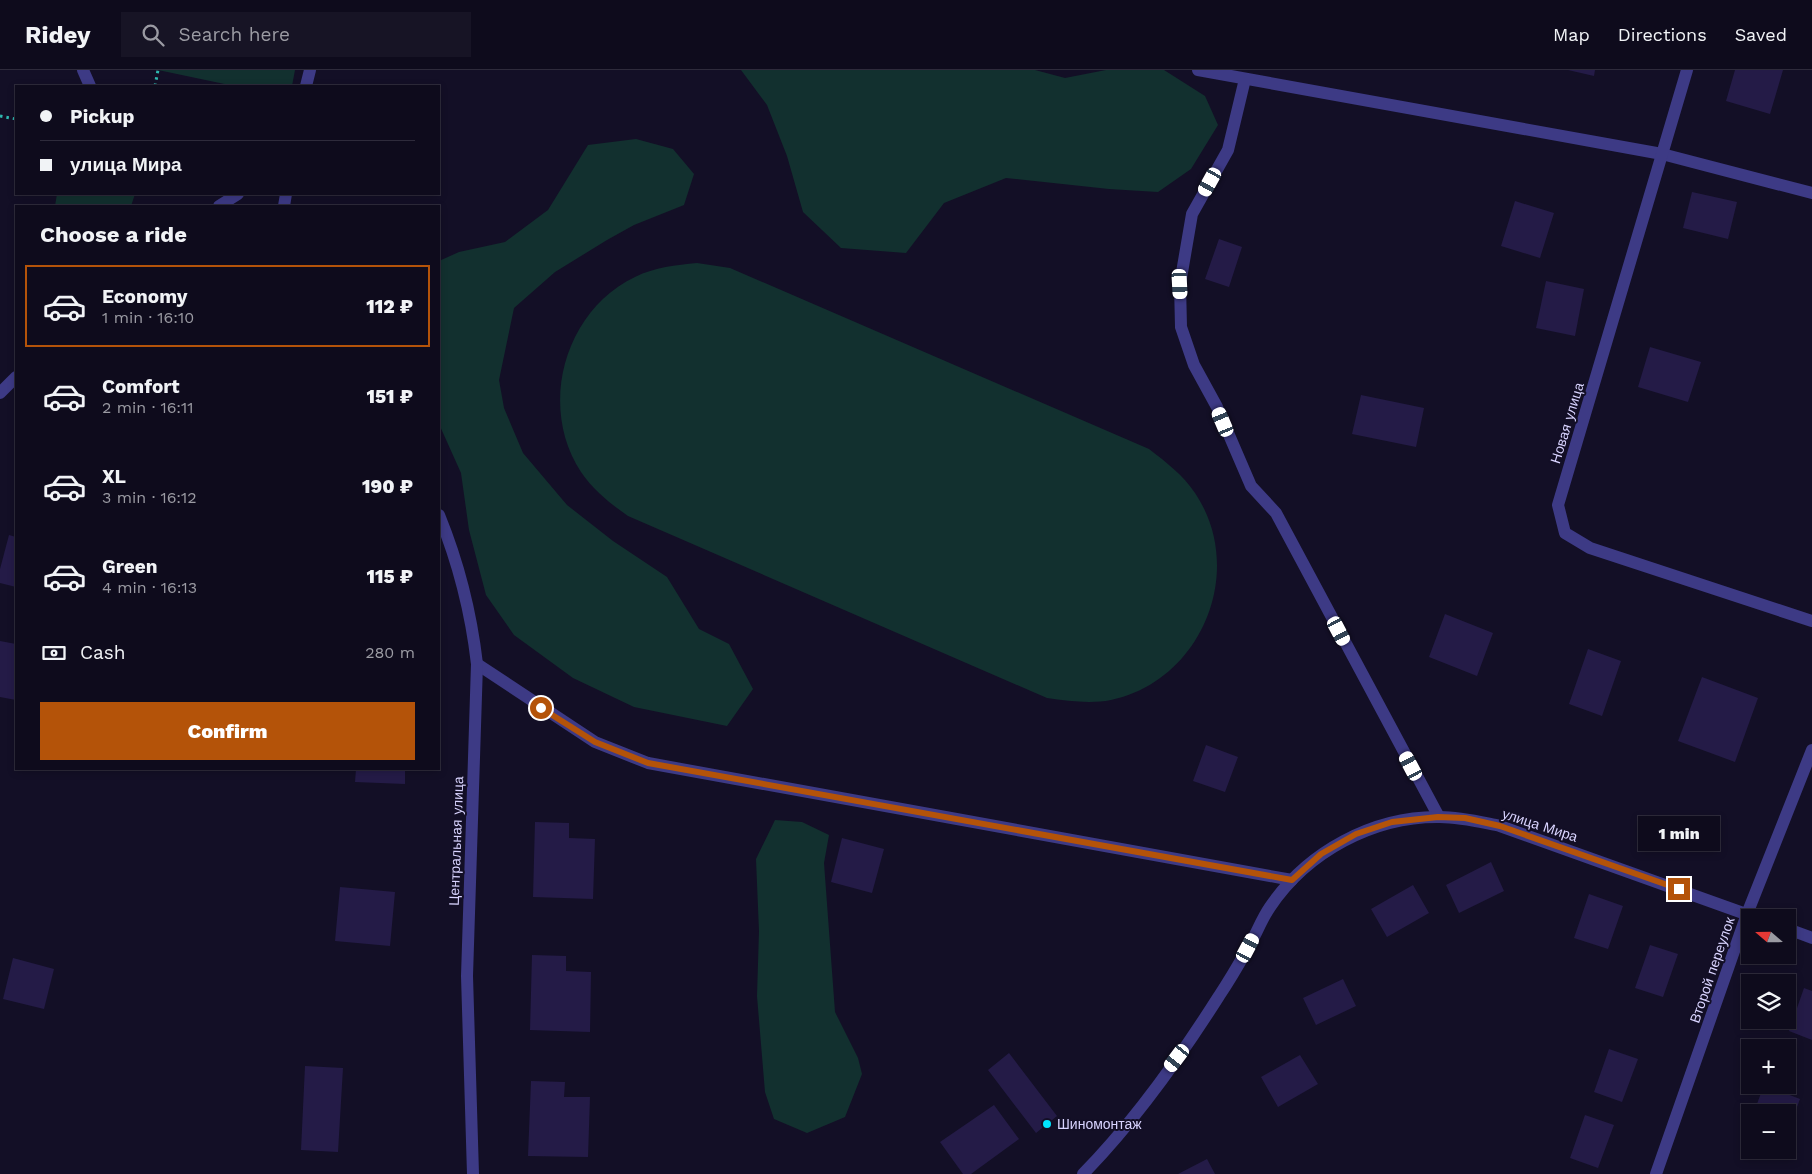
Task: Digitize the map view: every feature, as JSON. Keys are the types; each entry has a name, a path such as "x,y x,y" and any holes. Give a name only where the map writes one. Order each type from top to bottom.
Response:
{"street":[{"path":"83,70 90,85"},
{"path":"306,85 310,70"},
{"path":"1198,70 1662,154 1812,193"},
{"name":"Новая улица","path":"1687,70 1558,505 1564,532 1590,548 1812,621"},
{"path":"1245,78 1228,150 1192,214 1180,284 1181,327 1194,365 1217,407 1251,486 1276,513 1438,817"},
{"path":"221,205 236,195"},
{"path":"0,393 15,378"},
{"name":"Центральная улица","path":"440,517 465,588 477,664 467,976 472,1174"},
{"path":"477,664 595,742 648,763 1292,880"},
{"name":"Второй переулок","path":"1755,909 1812,750"},
{"name":"улица Мира","path":"1083,1174 1135,1116 1184,1049 1220,996 1270,908 1292,880 1321,854 1356,834 1392,822 1438,817 1465,818 1500,826 1741,912"},
{"path":"1796,932 1812,938"},
{"name":"Второй переулок","path":"1656,1174 1741,946"}],"path":[{"path":"155,85 158,70"},
{"path":"0,116 15,120"}],"green space":[{"path":"158,70 295,70 292,85 229,85"},
{"path":"741,70 1035,70 1065,78 1106,70 1164,70 1205,96 1218,125 1191,169 1158,192 1109,189 1006,178 944,203 906,253 841,248 803,212 787,156 767,105"},
{"path":"636,139 673,149 694,174 684,205 634,225 607,240 555,272 514,308 499,380 504,408 523,453 567,505 613,541 667,577 699,629 729,644 753,689 727,726 634,707 573,678 514,635 486,595 469,530 461,473 440,426 440,261 459,252 505,242 548,210 588,145"},
{"path":"57,195 135,195 131,205 55,205"},
{"path":"697,263 730,268 1149,449 1180,475 1195,493 1210,523 1217,555 1215,587 1207,618 1191,646 1170,670 1143,689 1111,700 1095,702 1047,698 628,516 615,507 586,479 568,446 561,419 560,391 565,363 575,337 591,313 611,292 635,277 650,271"},
{"path":"775,820 802,822 829,835 824,863 835,1012 858,1058 862,1074 845,1117 807,1133 774,1119 765,1092 757,996 759,931 756,859"}],"building":[{"path":"1568,70 1595,70 1594,76"},
{"path":"1735,70 1783,70 1770,114 1726,101"},
{"path":"1692,192 1737,202 1728,239 1683,228"},
{"path":"1515,201 1554,213 1540,258 1501,246"},
{"path":"1219,239 1242,247 1229,287 1205,279"},
{"path":"1546,281 1584,289 1575,336 1536,328"},
{"path":"1650,347 1701,362 1688,402 1638,387"},
{"path":"1361,395 1424,408 1416,447 1352,434"},
{"path":"9,535 15,537 15,587 0,583 0,569"},
{"path":"1445,614 1493,633 1477,676 1429,657"},
{"path":"0,641 15,644 15,700 0,697"},
{"path":"1588,649 1621,661 1602,716 1569,704"},
{"path":"1702,677 1758,698 1735,762 1678,741"},
{"path":"1206,745 1238,757 1225,792 1193,781"},
{"path":"356,770 405,770 405,784 355,782"},
{"path":"535,822 569,823 569,838 595,839 593,899 533,897"},
{"path":"842,838 884,849 872,893 831,882"},
{"path":"1491,862 1504,891 1459,913 1446,885"},
{"path":"1413,885 1429,913 1387,937 1371,909"},
{"path":"340,887 395,892 390,946 335,941"},
{"path":"1589,894 1623,906 1608,949 1574,938"},
{"path":"1650,945 1678,954 1663,997 1635,988"},
{"path":"532,955 566,956 566,971 591,972 590,1032 530,1030"},
{"path":"13,958 54,969 44,1009 3,999"},
{"path":"1343,979 1356,1006 1316,1025 1303,998"},
{"path":"1804,988 1812,991 1812,1040 1789,1031 1790,1029 1796,1029 1796,1011"},
{"path":"1609,1049 1638,1059 1622,1102 1594,1092"},
{"path":"1009,1053 1057,1116 1036,1133 988,1070"},
{"path":"1300,1055 1318,1084 1278,1107 1261,1077"},
{"path":"305,1066 343,1068 338,1152 301,1150"},
{"path":"531,1081 565,1082 564,1097 590,1097 588,1157 528,1156"},
{"path":"1761,1094 1787,1094 1800,1099 1796,1110 1796,1104 1757,1104"},
{"path":"994,1105 1019,1139 971,1174 963,1174 940,1142"},
{"path":"1585,1115 1614,1125 1598,1168 1570,1158"},
{"path":"1207,1159 1215,1174 1178,1174"}],"place":[{"name":"Шиномонтаж","path":"1047,1124"}],"route":[{"path":"541,708 595,742 648,763 1292,880 1321,854 1356,834 1392,822 1438,817 1465,818 1500,826 1679,889"}]}
